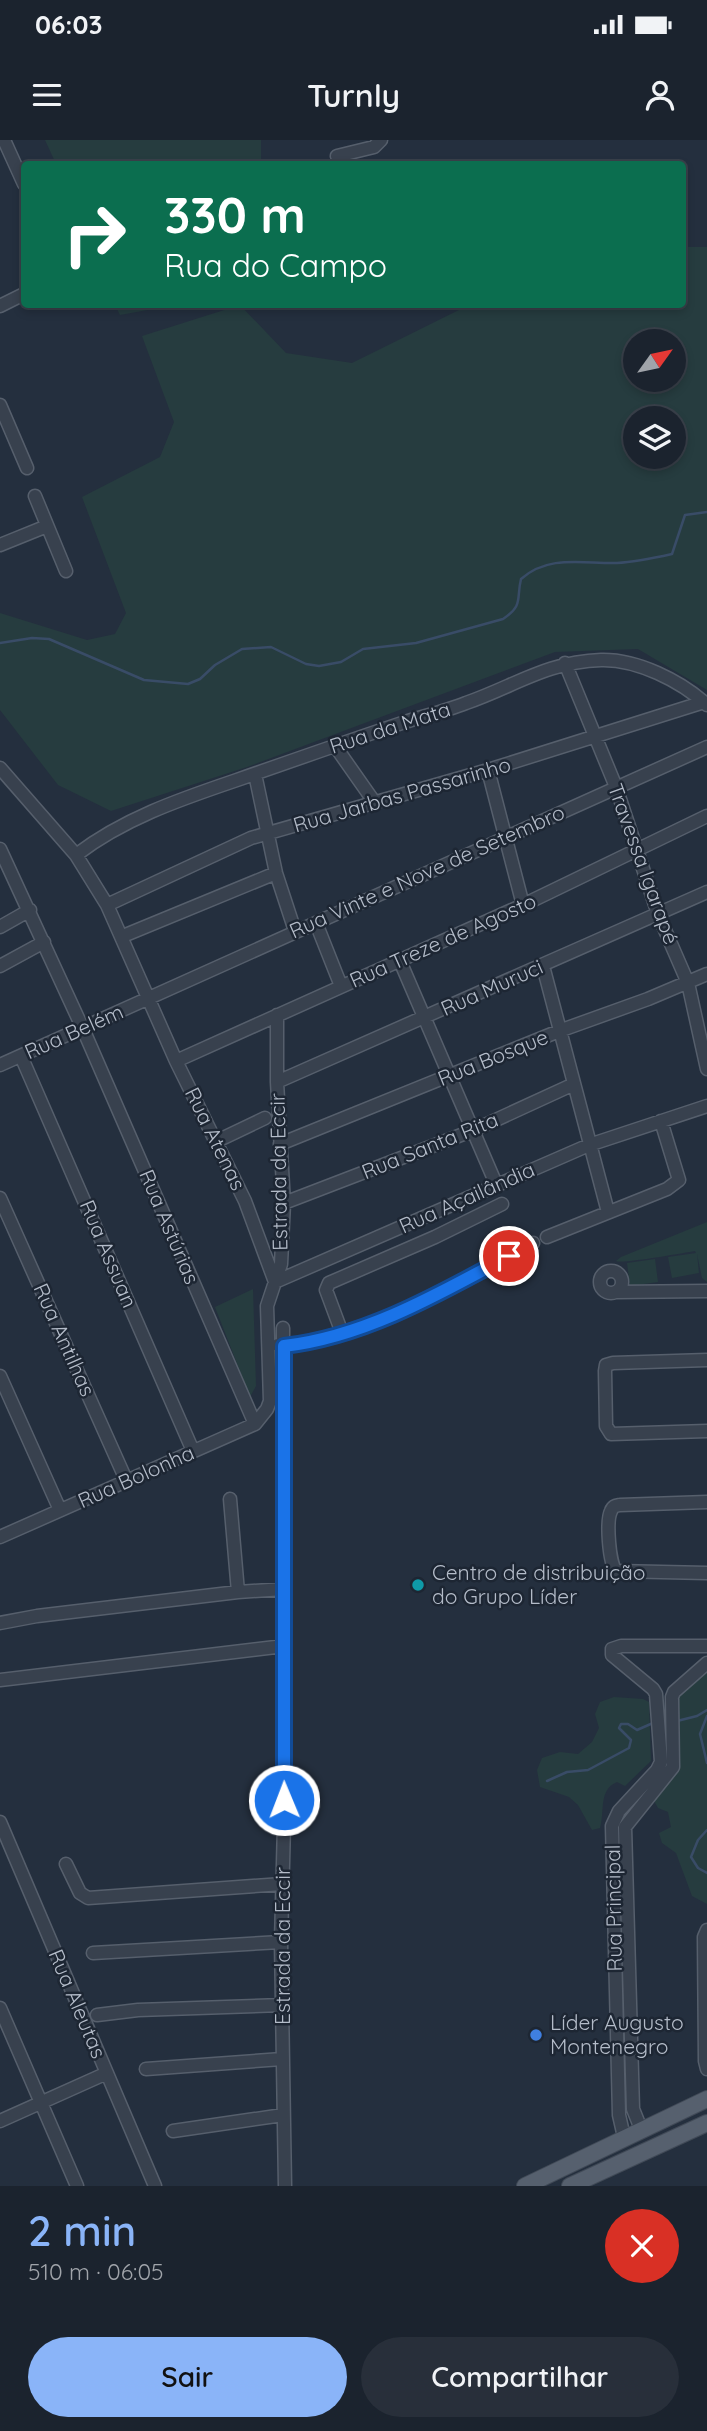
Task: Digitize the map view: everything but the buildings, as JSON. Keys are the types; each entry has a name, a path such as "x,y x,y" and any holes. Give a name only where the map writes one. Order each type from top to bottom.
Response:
{"main road":[{"path":"525,2186 707,2098"},
{"path":"581,2184 707,2123"}],"street":[{"path":"5,140 21,177"},
{"path":"337,156 374,146 381,140"},
{"path":"0,306 21,296"},
{"path":"0,405 6,439 27,468"},
{"path":"35,496 66,572"},
{"path":"0,545 47,526"},
{"name":"Rua da Mata","path":"76,855 156,808 464,704 517,680 565,663 604,660 652,671 675,682 706,704"},
{"name":"Travessa Igarapé","path":"565,663 597,737 658,914 688,984 707,1069"},
{"name":"Rua Jarbas Passarinho","path":"107,905 231,846 266,834 706,704"},
{"path":"335,746 374,803"},
{"name":"Rua Vinte e Nove de Setembro","path":"148,999 707,747"},
{"name":"Rua Atenas","path":"0,768 76,855 107,905 176,1061 245,1201 275,1282"},
{"path":"488,770 523,905"},
{"path":"255,774 266,834 295,931"},
{"name":"Rua Treze de Agosto","path":"176,1061 523,905 707,816"},
{"name":"Rua Astúrias","path":"1,854 30,910 255,1424"},
{"path":"123,936 276,873"},
{"name":"Rua Muruci","path":"277,1083 707,892"},
{"path":"0,928 30,910"},
{"path":"316,923 341,986"},
{"path":"0,967 44,942"},
{"path":"400,961 496,1184"},
{"path":"543,966 608,1212"},
{"name":"Rua Bosque","path":"280,1144 559,1031 688,984 707,974"},
{"name":"Rua Belém","path":"0,1065 148,999"},
{"name":"Estrada da Eccir","path":"267,1409 270,1401 267,1306 281,1264 284,1203 277,1083 277,1015"},
{"name":"Rua Assuan","path":"21,1056 193,1451"},
{"name":"Rua Santa Rita","path":"284,1203 474,1130 574,1084"},
{"path":"547,1237 667,1189 679,1180 661,1121 707,1106"},
{"path":"217,1141 265,1118"},
{"name":"Rua Açailândia","path":"275,1282 589,1145 661,1121"},
{"name":"Rua Antilhas","path":"0,1198 127,1482"},
{"path":"342,1333 326,1290 329,1283 435,1237 502,1204"},
{"path":"267,1344 302,1344 342,1333 411,1306 533,1243"},
{"path":"616,1292 707,1291"},
{"name":"Estrada da Eccir","path":"284,1328 281,1942 285,2186"},
{"path":"707,1360 606,1365 605,1398 606,1426 611,1434 707,1431"},
{"path":"0,1376 61,1510"},
{"name":"Rua Bolonha","path":"0,1537 255,1424 267,1409"},
{"path":"230,1499 238,1592"},
{"path":"707,1502 615,1506 610,1514 610,1563 619,1573 707,1573"},
{"path":"0,1623 37,1616 284,1589"},
{"path":"0,1679 284,1646"},
{"name":"Rua Principal","path":"624,2137 619,2115 613,1821 661,1762 656,1694 612,1656 611,1652 621,1646 707,1646"},
{"name":"Rua Principal","path":"641,2129 633,2109 626,1824 671,1772 674,1764 672,1697 678,1688 707,1663"},
{"name":"Rua Aleutas","path":"3,1837 155,2186"},
{"path":"66,1864 80,1894 88,1898 282,1884"},
{"path":"615,1924 630,1924"},
{"path":"707,1930 704,1937 707,2069"},
{"path":"93,1953 281,1942"},
{"path":"97,2015 138,2010 282,2005"},
{"path":"0,2008 77,2186"},
{"path":"146,2069 282,2059"},
{"path":"0,2121 107,2073"},
{"path":"619,2090 634,2087"},
{"path":"173,2131 283,2115"}],"green space":[{"path":"45,140 261,140 261,161 55,161"},
{"path":"686,247 707,247 707,690 638,649 555,652 247,767 111,811 58,785 0,710 0,613 87,640 115,634 126,613 82,497 160,457 174,422 142,336 231,308 243,308 286,353 352,363 463,308 686,308"},
{"path":"116,308 158,308 120,315"},
{"path":"707,1222 707,1282 702,1278 697,1254 699,1273 672,1278 668,1257 696,1253 695,1251 641,1260 616,1261 621,1257"},
{"path":"655,1259 658,1282 630,1286 627,1263"},
{"path":"253,1289 256,1386 250,1397 215,1307"},
{"path":"707,1668 707,1904 692,1896 676,1853 662,1843 659,1833 671,1827 668,1812 658,1808 653,1799 673,1776 677,1695"},
{"path":"614,1697 643,1699 649,1702 651,1761 625,1786 617,1782 607,1790 600,1828 592,1830 578,1805 569,1797 540,1787 537,1770 542,1758 560,1752 578,1754 592,1742 599,1728 595,1714 600,1702"}],"waterway":[{"path":"0,643 32,638 49,639 144,680 188,684 200,679 215,665 242,649 271,647 306,664 319,666 341,662 363,649 416,643 503,619 517,605 521,579 543,566 567,562 624,562 672,554 685,515 707,512"},
{"path":"677,1721 697,1716 707,1710"},
{"path":"707,1716 700,1734 707,1763"},
{"path":"547,1781 567,1772 588,1770 629,1748 631,1740 619,1728 621,1724 628,1724 637,1730 653,1723"},
{"path":"707,1830 698,1840 691,1857 698,1868 707,1873"}],"place":[{"name":"Centro de distribuição do Grupo Líder","path":"418,1585"},
{"name":"Líder Augusto Montenegro","path":"536,2035"}],"route":[{"path":"284,1800 284,1346 356,1330 509,1256"}]}
